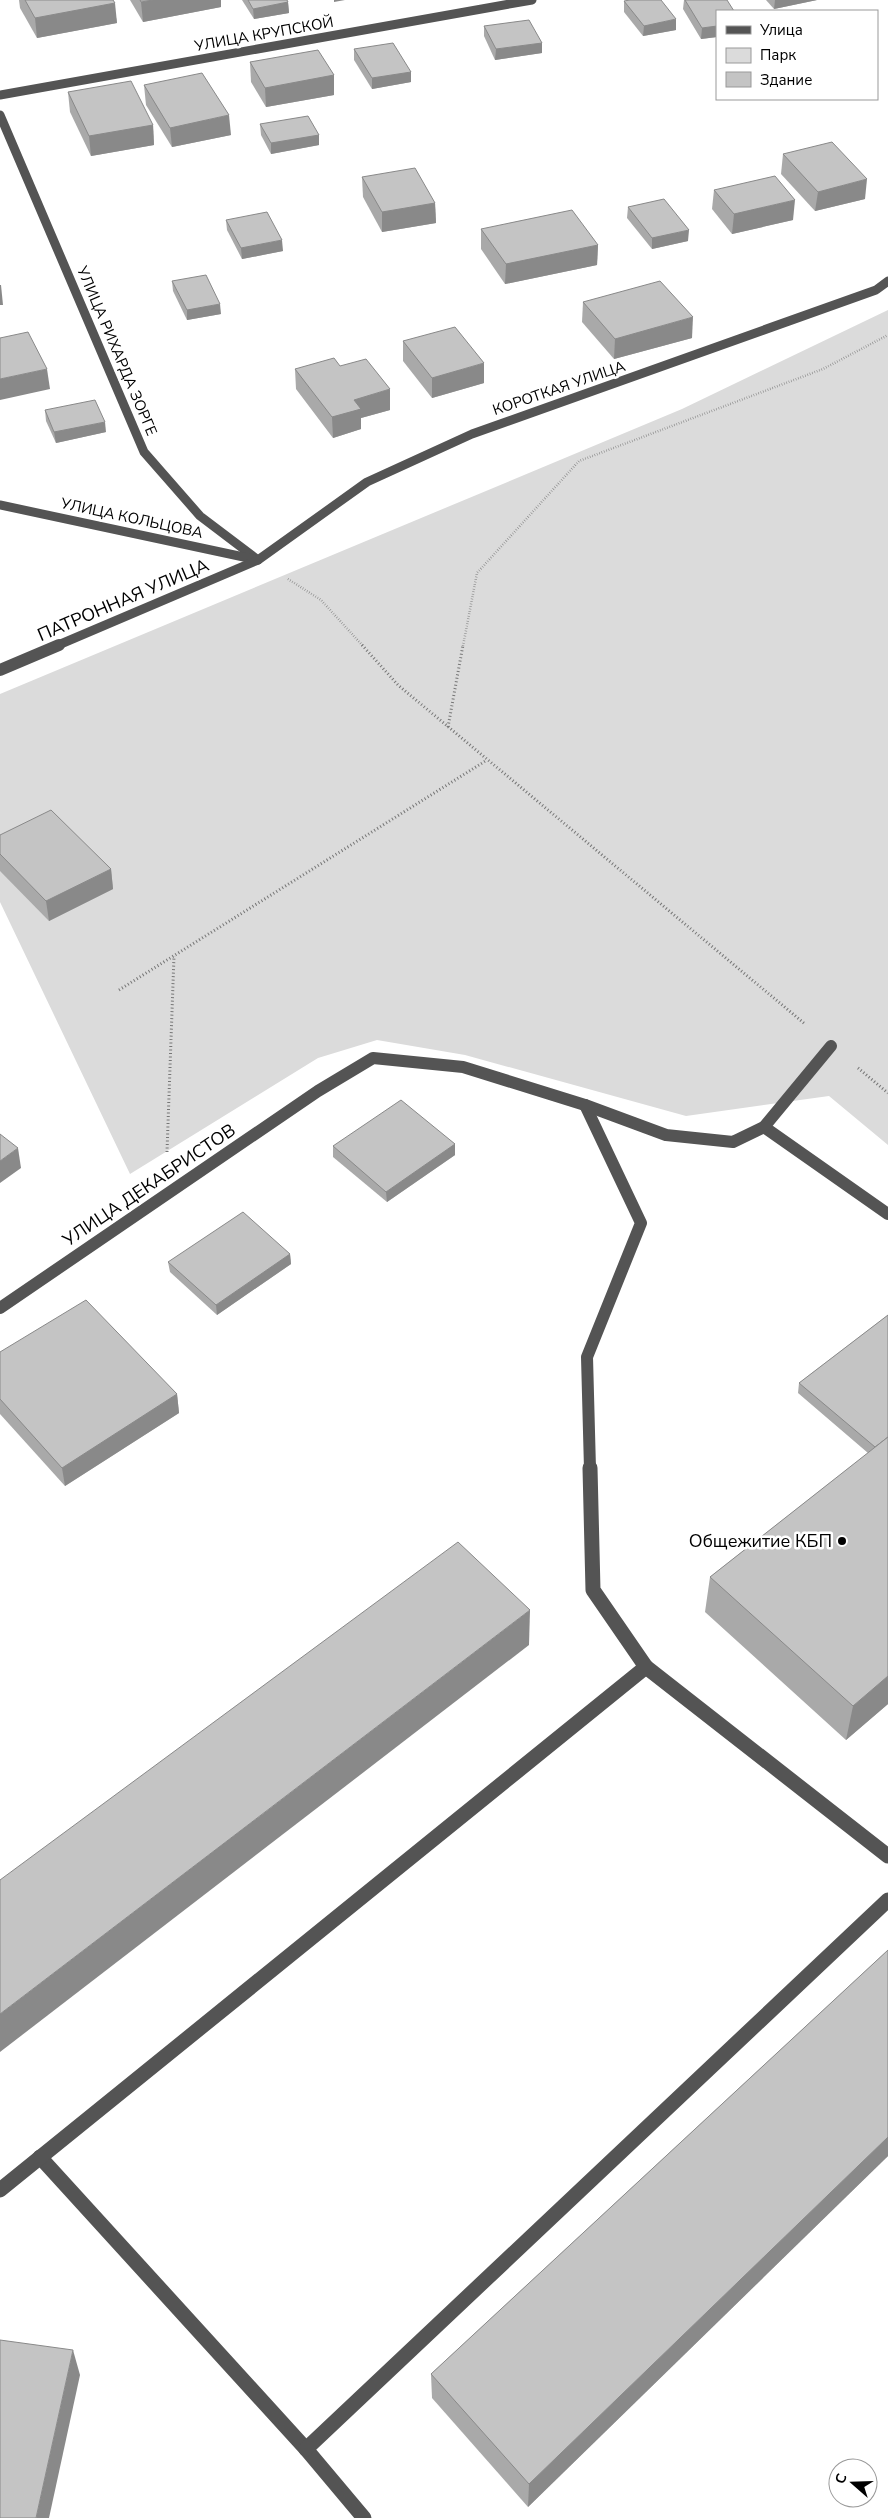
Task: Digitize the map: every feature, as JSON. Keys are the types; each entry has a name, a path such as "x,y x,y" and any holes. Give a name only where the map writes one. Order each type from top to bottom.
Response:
{"street":[{"name":"УЛИЦА КРУПСКОЙ","path":"0,96 532,0"},
{"name":"УЛИЦА РИХАРДА ЗОРГЕ","path":"0,116 144,452 200,516 258,560"},
{"name":"КОРОТКАЯ УЛИЦА","path":"258,560 367,482 472,434 876,290 888,281"},
{"name":"УЛИЦА КОЛЬЦОВА","path":"0,505 258,560"},
{"name":"ПАТРОННАЯ УЛИЦА","path":"0,670 258,560"},
{"path":"831,1046 764,1127 888,1214"},
{"name":"УЛИЦА ДЕКАБРИСТОВ","path":"0,1308 318,1091 373,1058 463,1067 585,1105 666,1135 733,1142 764,1127"},
{"path":"585,1105 642,1223 587,1357 592,1590 646,1666 888,1856"},
{"path":"0,2190 646,1666"},
{"path":"306,2449 888,1900"},
{"path":"40,2157 306,2449 364,2518"}],"path":[{"path":"448,728 477,573 579,461 823,369 888,335"},
{"path":"258,560 321,600 398,685 888,1093"},
{"path":"120,990 487,760"},
{"path":"166,1195 174,956"}],"green space":[{"path":"888,310 888,1145 829,1096 686,1116 465,1055 377,1040 318,1058 130,1174 0,902 0,694 682,409"}],"building":[{"path":"25,0 113,0 115,3 35,18"},
{"path":"248,0 287,0 288,2 253,9"},
{"path":"661,0 676,19 644,26 624,1"},
{"path":"685,0 727,0 733,10 716,10 716,26 702,28"},
{"path":"529,20 542,43 496,49 484,26"},
{"path":"393,43 411,72 372,78 354,49"},
{"path":"318,50 334,75 265,88 250,62"},
{"path":"202,73 229,115 170,128 144,85"},
{"path":"131,81 153,125 89,136 68,92"},
{"path":"308,116 319,135 271,143 260,124"},
{"path":"832,142 867,179 818,192 783,154"},
{"path":"415,168 435,203 382,212 362,177"},
{"path":"775,176 795,200 734,214 714,190"},
{"path":"664,199 689,230 652,238 628,207"},
{"path":"572,210 598,245 506,264 481,229"},
{"path":"267,212 282,240 241,248 226,220"},
{"path":"206,275 220,304 187,310 172,281"},
{"path":"660,281 693,317 615,339 583,302"},
{"path":"455,327 484,363 432,378 403,341"},
{"path":"28,332 47,369 0,379 0,338"},
{"path":"334,358 340,366 366,359 390,389 354,400 361,409 332,417 295,369"},
{"path":"95,400 105,422 54,432 45,410"},
{"path":"51,810 111,869 46,901 0,854 0,835"},
{"path":"401,1100 455,1144 386,1192 333,1146"},
{"path":"0,1134 18,1148 0,1161"},
{"path":"243,1212 290,1254 216,1305 168,1262"},
{"path":"86,1300 177,1394 62,1468 0,1399 0,1352"},
{"path":"888,1315 888,1437 875,1447 799,1383"},
{"name":"Общежитие КБП","path":"888,1437 888,1676 853,1706 710,1577"},
{"path":"458,1542 530,1610 0,2014 0,1880"},
{"path":"888,1950 888,2137 529,2484 431,2374"},
{"path":"0,2340 73,2350 36,2518 0,2518"}],"place":[{"name":"Общежитие КБП","path":"842,1541"}]}
